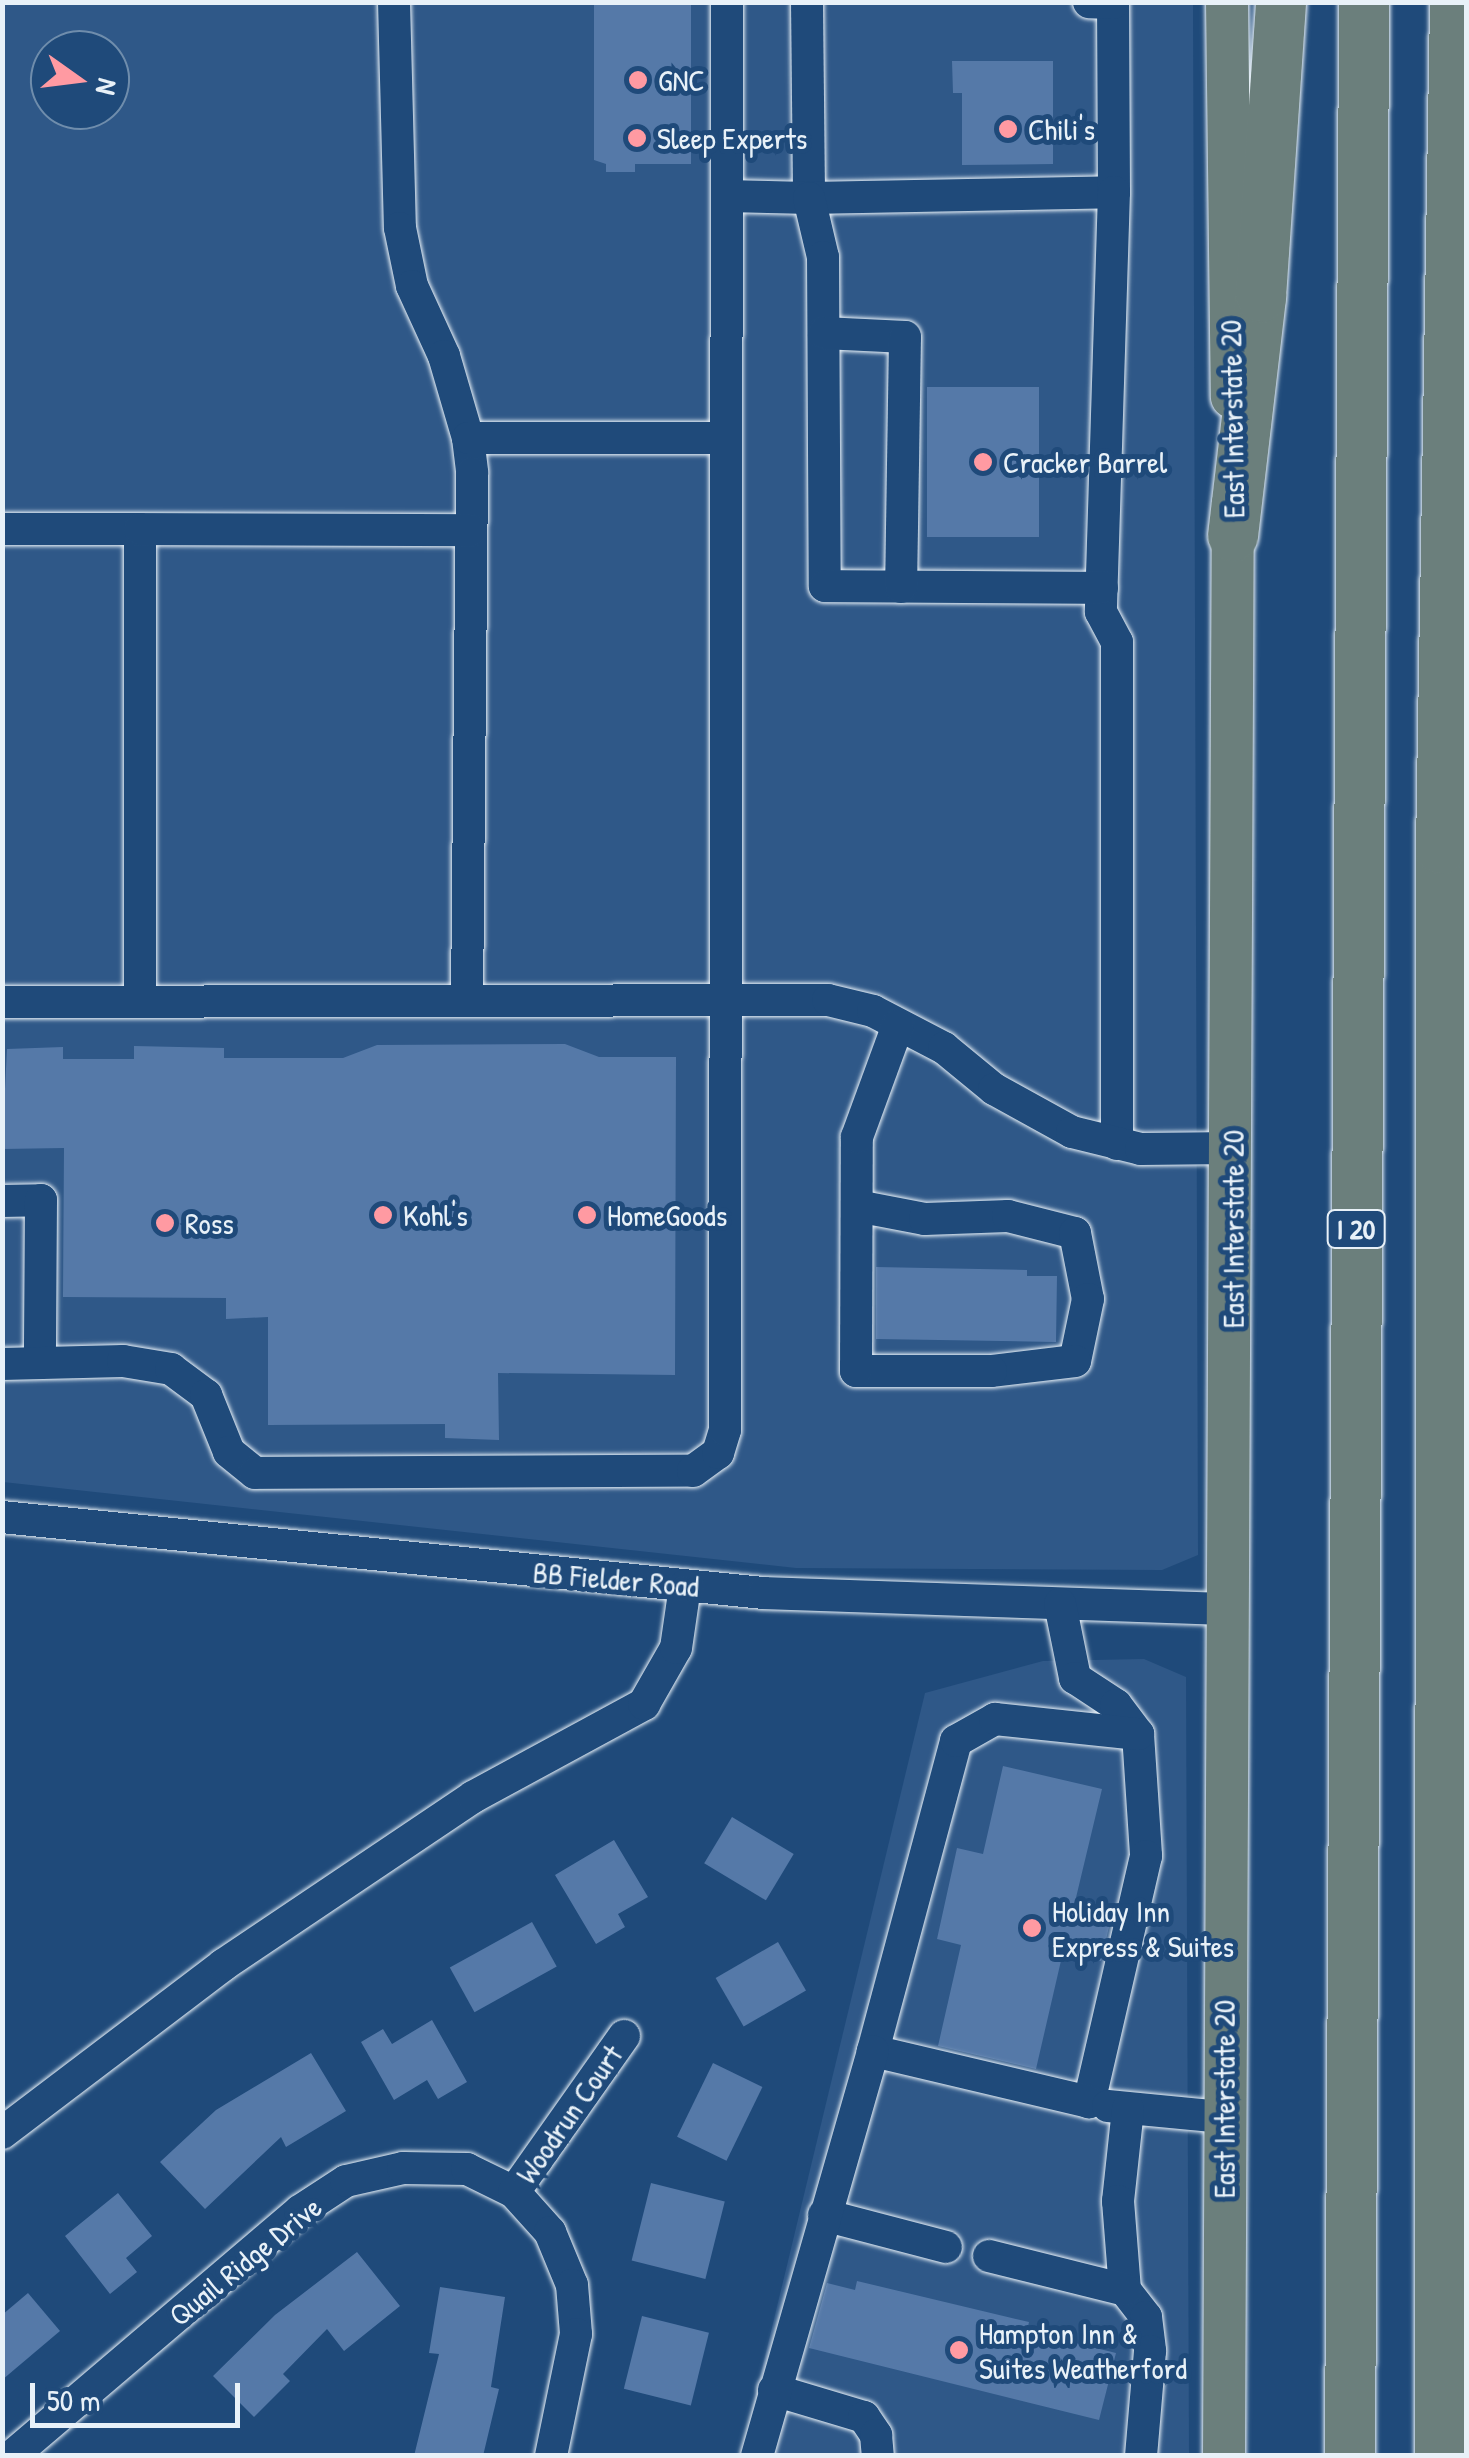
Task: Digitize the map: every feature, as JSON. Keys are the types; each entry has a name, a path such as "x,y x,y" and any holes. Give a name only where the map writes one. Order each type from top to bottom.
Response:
{"highway":[{"path":"1233,536 1261,296 1281,2"},
{"name":"I 20","path":"1350,2456 1364,2"},
{"path":"1440,2456 1441,849 1459,21"}],"main road":[{"name":"East Interstate 20","path":"1224,2456 1223,2117 1234,1148 1227,2"}],"street":[{"path":"394,2 400,228 412,286 444,356 468,438 471,530 467,999"},
{"path":"2,1364 136,1362 188,1376 206,1395 229,1452 255,1473 694,1471 708,1464 725,1430 727,2"},
{"path":"807,2 809,198 823,257 825,586 1102,588"},
{"path":"1089,2 1113,3 1114,192 1101,612 1117,642 1117,1144"},
{"path":"726,196 1114,192"},
{"path":"824,334 904,336 902,587"},
{"path":"468,438 726,438"},
{"path":"2,529 471,530"},
{"path":"140,529 140,1001"},
{"path":"2,1002 828,1000 898,1025 944,1048 1033,1113 1117,1144 1234,1148"},
{"path":"856,1206 925,1220 1008,1216 1075,1233 1088,1299 1075,1361 990,1371 856,1371 856,1206 856,1137 898,1025"},
{"path":"2,1201 41,1200 40,1363"},
{"name":"BB Fielder Road","path":"2,1517 685,1586 1231,1610"},
{"path":"2,2132 222,1965 473,1796 644,1704 676,1648 685,1586"},
{"path":"1060,1604 1075,1678 1116,1704 1138,1734 1146,1856 1089,2102"},
{"path":"758,2456 956,1741 995,1719 1138,1734"},
{"name":"Woodrun Court","path":"514,2192 624,2036"},
{"path":"872,2052 1128,2110 1223,2117"},
{"path":"1128,2110 1118,2201 1126,2290 1146,2317 1150,2351 1141,2456"},
{"name":"Quail Ridge Drive","path":"12,2456 300,2212 346,2181 403,2168 467,2168 514,2192"},
{"path":"514,2192 550,2232 572,2285 576,2334 551,2456"},
{"path":"824,2215 946,2247"},
{"path":"988,2256 1126,2290"},
{"path":"774,2390 864,2417 876,2435 878,2456"}],"shaded area":[{"path":"3,3 1193,3 1198,1555 1162,1570 796,1568 3,1482"},
{"path":"1144,1659 1186,1677 1189,2455 741,2456 925,1693 1043,1661"}],"building":[{"path":"594,2 691,2 691,164 635,164 635,172 606,172 606,164 594,160"},
{"name":"Chili's","path":"952,61 1053,61 1053,164 962,165 962,93 953,93"},
{"name":"Cracker Barrel","path":"927,387 1039,387 1039,537 927,537"},
{"path":"565,1044 599,1057 676,1057 675,1375 498,1373 499,1440 445,1438 445,1424 268,1425 268,1317 226,1319 226,1298 63,1297 64,1148 2,1149 7,1049 63,1047 63,1059 134,1059 134,1046 224,1048 224,1058 343,1058 377,1045"},
{"path":"876,1267 1027,1270 1027,1276 1057,1276 1056,1342 876,1339"},
{"name":"Holiday Inn Express & Suites","path":"1003,1766 1102,1789 1074,1906 1112,1914 1101,1961 1063,1952 1036,2069 938,2046 961,1945 937,1939 957,1848 983,1854"},
{"path":"732,1817 794,1854 766,1900 704,1863"},
{"path":"614,1840 648,1897 618,1914 625,1927 596,1944 555,1875"},
{"path":"532,1922 557,1967 475,2012 450,1968"},
{"path":"778,1942 806,1990 744,2026 716,1978"},
{"path":"432,2020 467,2082 438,2099 427,2080 394,2100 361,2042 383,2029 392,2044"},
{"path":"311,2053 346,2111 286,2147 281,2137 205,2209 160,2162 216,2110"},
{"path":"713,2063 762,2087 726,2161 677,2137"},
{"path":"651,2183 725,2201 705,2279 632,2261"},
{"path":"118,2193 152,2236 126,2258 137,2272 110,2294 65,2236"},
{"path":"357,2252 400,2306 344,2351 327,2329 283,2374 290,2381 254,2417 213,2376 275,2315"},
{"name":"Hampton Inn & Suites Weatherford","path":"857,2281 1029,2322 1027,2331 1116,2353 1099,2420 809,2348 827,2283 855,2290"},
{"path":"440,2287 505,2297 491,2387 499,2389 483,2456 414,2456 439,2354 429,2353"},
{"path":"28,2293 60,2331 2,2380 2,2315"},
{"path":"642,2316 709,2333 691,2405 624,2389"}],"place":[{"name":"GNC","path":"638,80"},
{"name":"Chili's","path":"1008,129"},
{"name":"Sleep Experts","path":"637,138"},
{"name":"Cracker Barrel","path":"983,462"},
{"name":"Kohl's","path":"383,1215"},
{"name":"HomeGoods","path":"587,1215"},
{"name":"Ross","path":"165,1223"},
{"name":"Holiday Inn Express & Suites","path":"1032,1928"},
{"name":"Hampton Inn & Suites Weatherford","path":"959,2350"}]}
